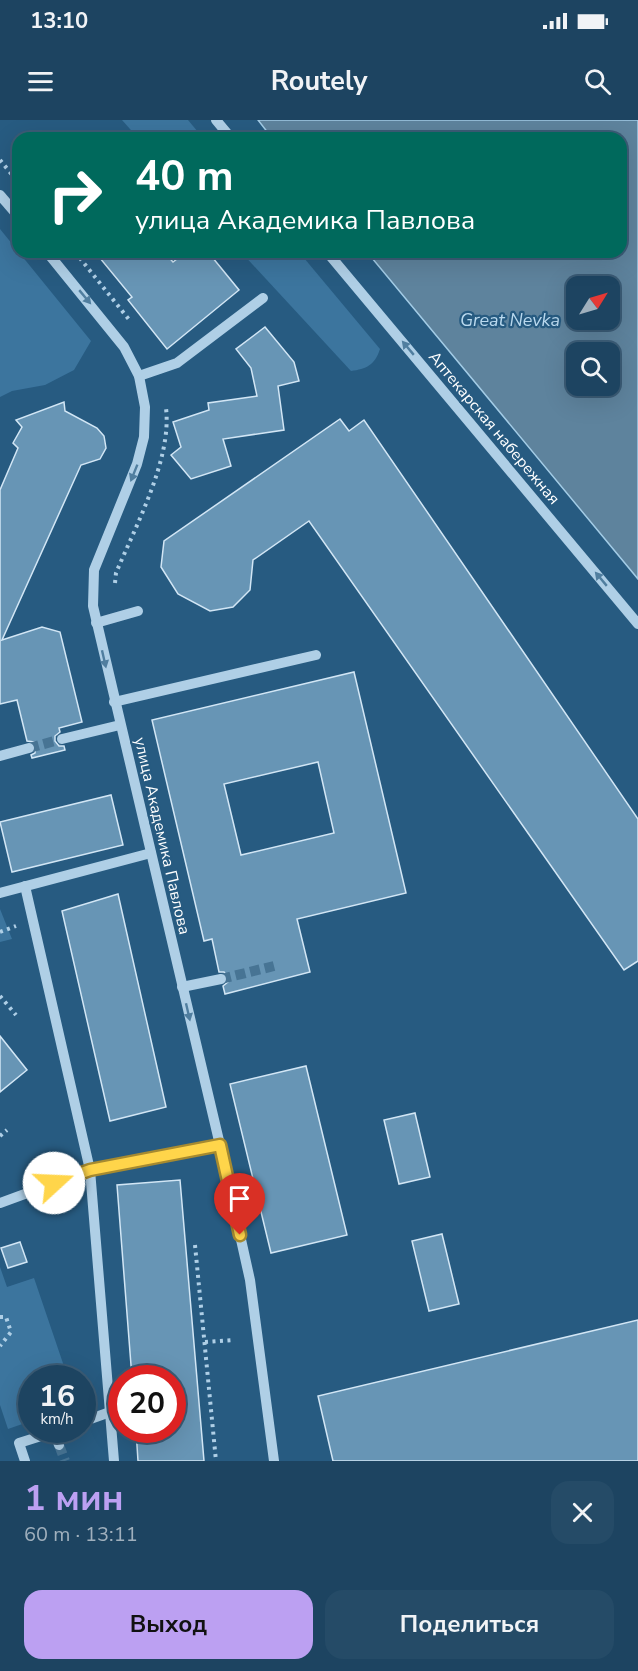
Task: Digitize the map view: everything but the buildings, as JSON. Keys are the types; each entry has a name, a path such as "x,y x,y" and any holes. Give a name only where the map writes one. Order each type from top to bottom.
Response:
{"street":[{"path":"216,120 226,132"},
{"path":"0,195 12,209"},
{"name":"улица Академика Павлова","path":"52,258 124,347 139,376 145,407 144,437 137,464 94,570 93,606 250,1280 274,1461"},
{"name":"Аптекарская набережная","path":"332,258 638,624"},
{"path":"139,376 177,363 263,298"},
{"path":"96,623 138,611"},
{"path":"114,702 316,655"},
{"path":"62,739 120,725"},
{"path":"0,756 29,748"},
{"path":"0,893 151,853"},
{"path":"25,886 90,1170 108,1388"},
{"path":"182,987 221,979"},
{"path":"0,1203 90,1170 220,1145"},
{"path":"19,1443 25,1461"},
{"path":"113,1443 114,1461"}],"path":[{"path":"0,160 12,175"},
{"path":"80,258 137,331"},
{"path":"115,618 113,594 116,573 158,470 166,444 167,417 158,370"},
{"path":"0,996 16,1016"},
{"path":"0,1136 7,1130"},
{"path":"195,1245 216,1461"},
{"path":"0,1317 6,1317 11,1332 0,1346"},
{"path":"204,1342 233,1340"}],"shaded area":[{"path":"122,120 188,120 198,132 133,132"},
{"path":"0,229 12,244 12,258 24,258 91,341 74,370 45,385 12,391 0,397"},
{"path":"247,258 304,258 380,349 373,362 361,369 351,371"},
{"path":"0,909 12,939 0,942"},
{"path":"0,1267 7,1287 34,1278 64,1365 18,1365 18,1426 8,1429 0,1405"}],"water":[{"name":"Great Nevka","path":"258,120 638,120 638,579 372,258 627,258 627,132 267,132"}],"tunnel":[{"path":"29,748 62,739"},
{"path":"221,979 274,966"},
{"path":"59,1445 65,1461"}],"route":[{"path":"54,1183 90,1170 220,1145 240,1235"}]}
